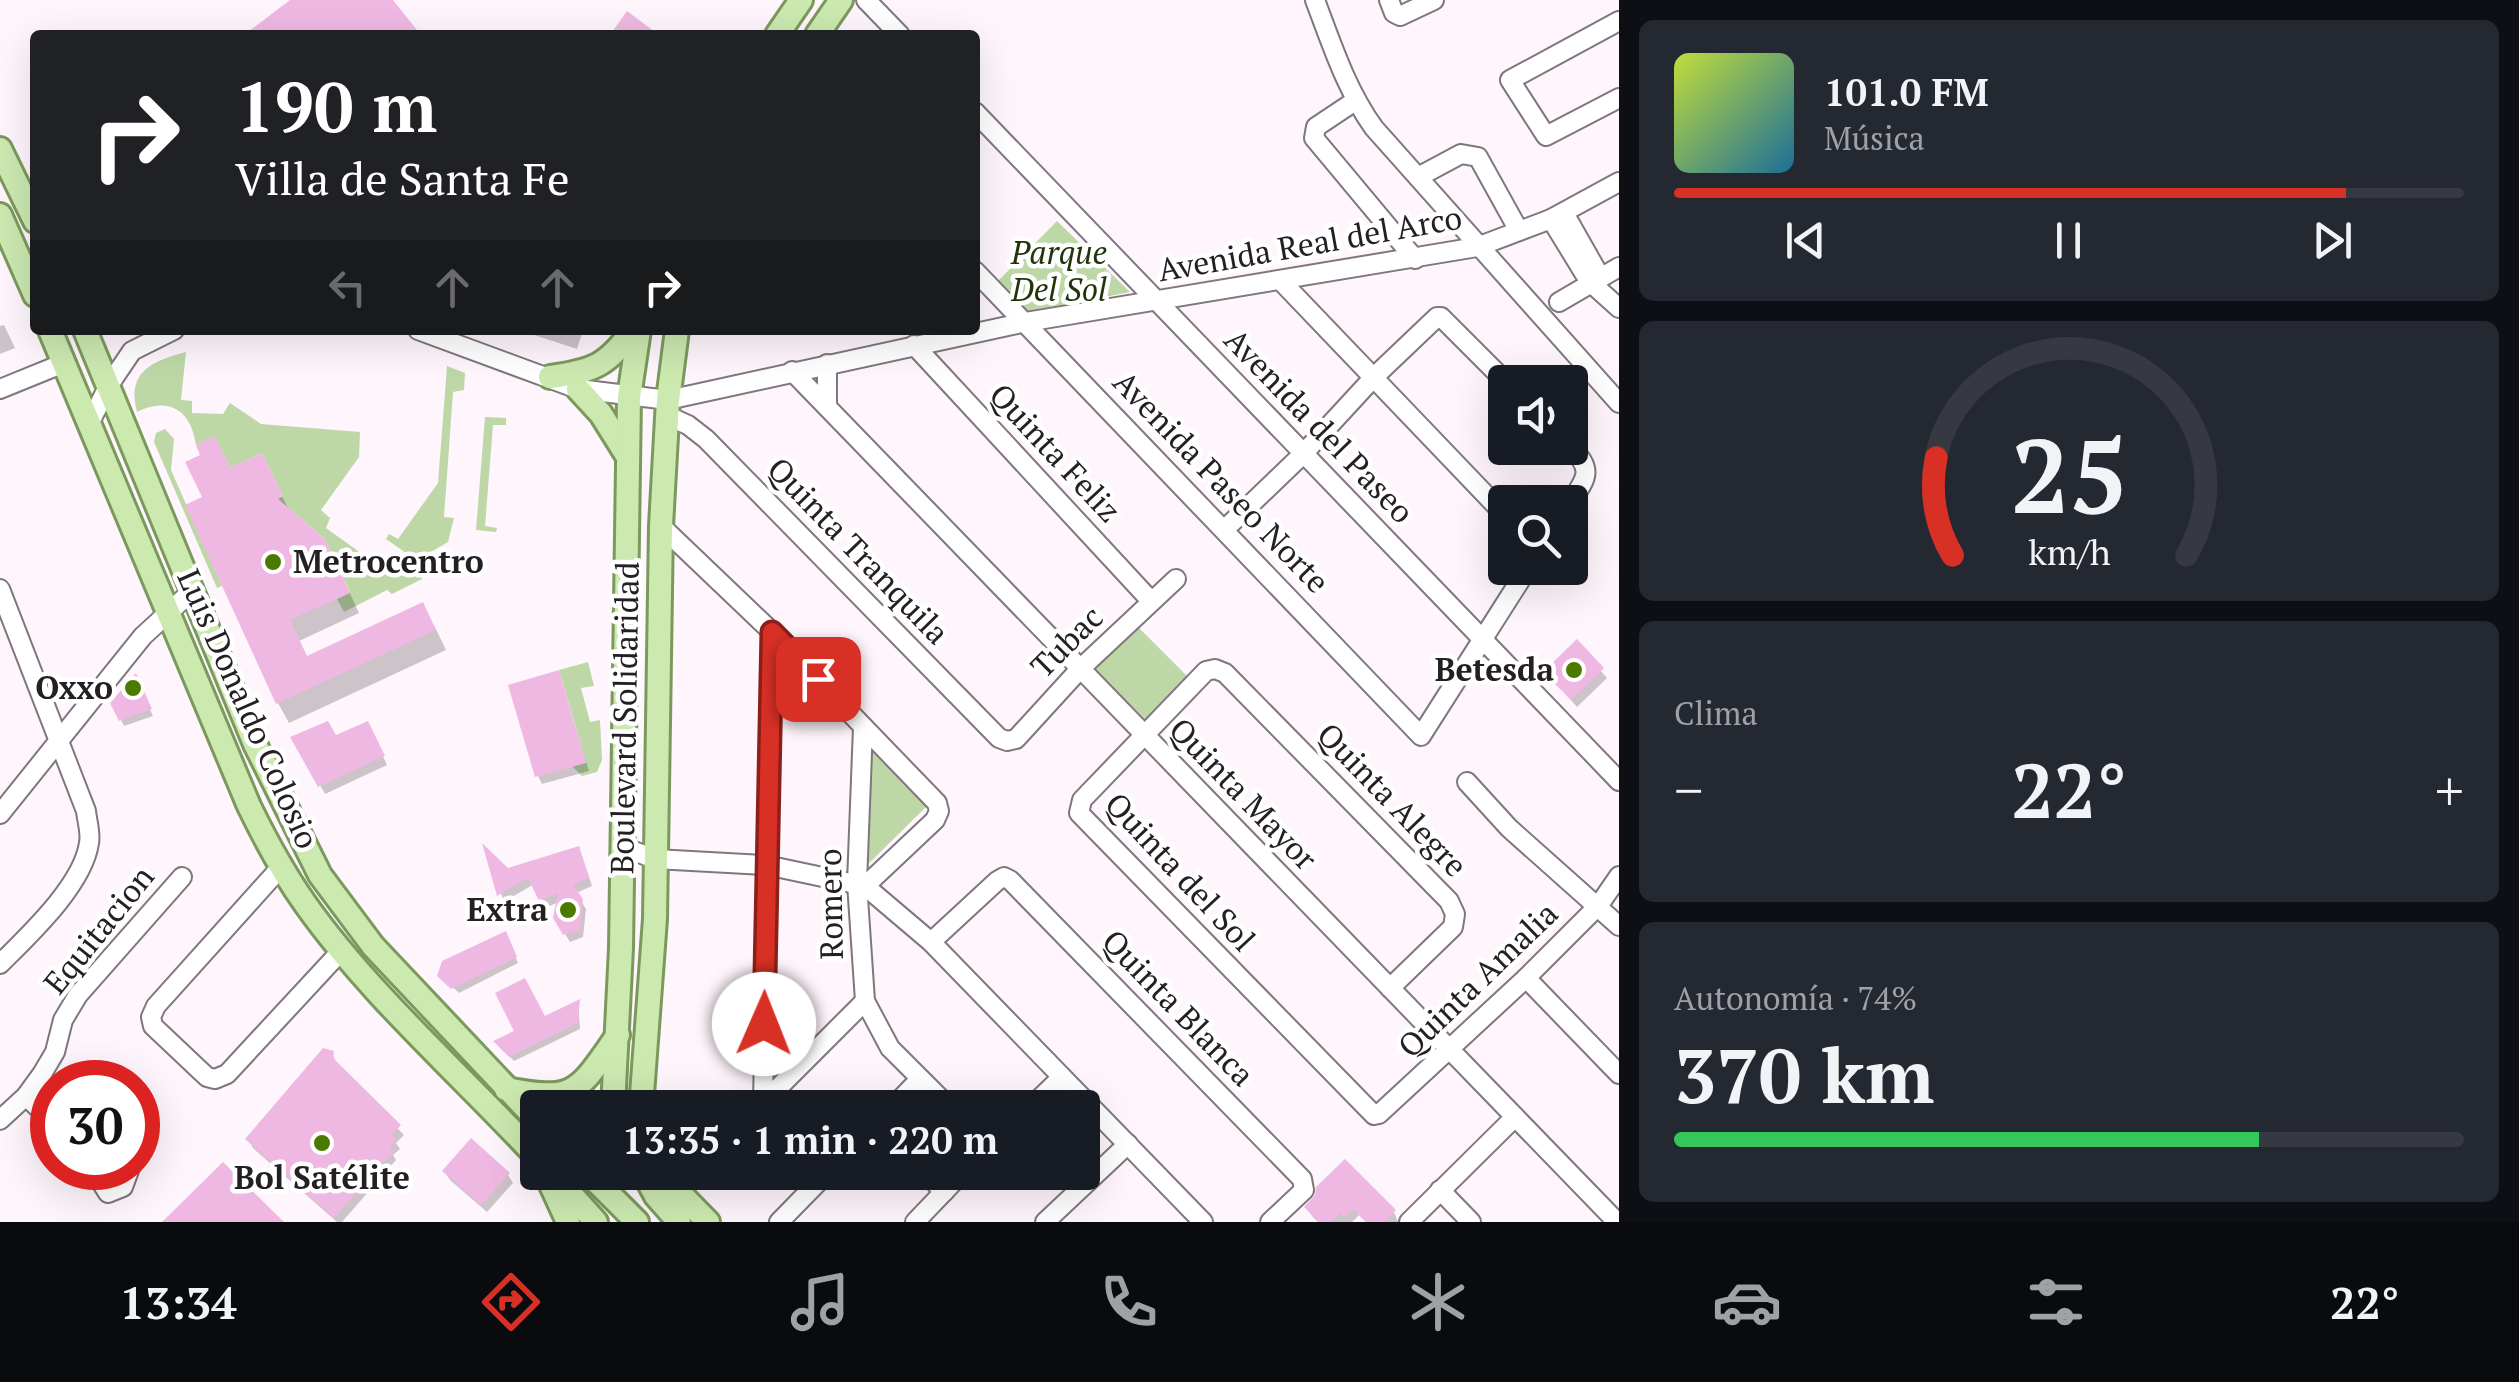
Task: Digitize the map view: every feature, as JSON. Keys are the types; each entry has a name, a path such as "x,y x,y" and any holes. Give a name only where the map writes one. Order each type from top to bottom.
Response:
{"main road":[{"path":"780,30 801,0"},
{"path":"821,30 842,0"},
{"path":"0,150 30,211"},
{"path":"0,215 8,253 30,286"},
{"name":"Luis Donaldo Colosio","path":"52,335 249,806 281,868 342,950 520,1139"},
{"name":"Luis Donaldo Colosio","path":"88,335 261,757 320,875 373,946 520,1103"},
{"path":"550,376 588,372 606,362 631,335"},
{"name":"Boulevard Solidaridad","path":"613,1090 623,847 629,397 635,335"},
{"name":"Boulevard Solidaridad","path":"642,1090 655,919 661,526 675,335"},
{"path":"578,389 601,414 628,456"},
{"path":"506,1088 550,1096 573,1090 592,1072 618,1035"},
{"path":"555,1190 568,1222"},
{"path":"566,1190 597,1222"},
{"path":"597,1190 597,1222"},
{"path":"608,1190 632,1220"},
{"path":"632,1220 634,1190"},
{"path":"653,1190 680,1222"},
{"path":"676,1190 708,1222"}],"street":[{"path":"866,0 895,30"},
{"path":"1315,0 1355,101 1476,246 1619,403"},
{"path":"1389,0 1394,13 1400,16 1434,0"},
{"path":"1616,28 1510,80 1546,136 1619,98"},
{"path":"1355,101 1316,128 1314,138 1415,259"},
{"name":"Avenida del Paseo","path":"980,117 1619,781"},
{"path":"1418,177 1461,154 1478,158 1519,230"},
{"name":"Avenida Real del Arco","path":"980,332 1476,246 1558,216 1619,182"},
{"path":"1558,216 1597,283 1619,308"},
{"path":"1558,302 1619,267"},
{"name":"Avenida Paseo Norte","path":"980,276 1421,736 1484,640"},
{"path":"1282,281 1488,497"},
{"path":"1225,529 1436,318 1441,317 1489,365"},
{"path":"90,424 108,386 132,351 164,335"},
{"name":"Avenida Real del Arco","path":"432,335 578,389 668,408 696,392 965,335"},
{"name":"Quinta Feliz","path":"914,346 1151,601"},
{"path":"0,389 64,363"},
{"path":"827,364 827,408"},
{"name":"Quinta Mayor","path":"792,371 1617,1219"},
{"path":"696,392 700,434"},
{"name":"Quinta Tranquila","path":"668,408 700,434 999,738"},
{"path":"661,526 772,632 937,804 935,820 861,884"},
{"name":"Tubac","path":"999,738 1016,738 1080,669 1176,578"},
{"path":"1484,640 1518,585"},
{"path":"0,814 143,636 192,591"},
{"path":"0,964 64,892 81,867 90,841 86,811 2,602"},
{"path":"761,1090 772,632"},
{"name":"Quinta Alegre","path":"1206,671 1216,669 1225,673 1449,901 1456,914 1453,927 1390,988"},
{"name":"Quinta del Sol","path":"1206,671 1082,800 1079,813 1370,1113"},
{"name":"Romero","path":"864,727 864,1001 890,1048 932,1090"},
{"path":"1467,782 1509,828 1619,926"},
{"path":"623,847 654,860 766,865 861,884 881,896 932,942 1202,1222"},
{"path":"281,868 156,1006 151,1017 154,1026 207,1077 227,1074 342,950"},
{"name":"Quinta Amalia","path":"1370,1113 1379,1114 1526,978 1599,906 1619,876"},
{"name":"Equitacion","path":"50,1060 63,1020 78,995 182,877"},
{"name":"Quinta Blanca","path":"932,942 996,881 1004,877 1010,880 1302,1178 1305,1184 1301,1194 1270,1222"},
{"path":"1526,978 1619,1074"},
{"path":"776,1090 864,1001"},
{"path":"1049,1090 1062,1077"},
{"path":"909,1090 920,1078"},
{"name":"Equitacion","path":"0,1120 30,1090"},
{"path":"1409,1222 1515,1117"},
{"path":"1053,1219 1128,1144"},
{"path":"778,1222 810,1190"},
{"path":"1440,1190 1470,1222"},
{"path":"915,1222 944,1192"}],"green space":[{"name":"Parque Del Sol","path":"1057,221 1130,292 1026,313 996,283"},
{"path":"186,352 181,400 192,401 192,413 223,414 230,403 261,424 360,432 359,457 321,510 330,518 326,528 393,576 402,570 422,573 422,579 392,594 387,590 344,612 337,599 350,592 324,538 291,510 276,517 269,503 283,496 262,453 230,468 215,437 196,445 189,423 177,410 159,406 137,412 135,387 145,370"},
{"path":"447,366 465,373 464,390 453,392 444,517 454,518 448,542 424,556 406,553 386,539 389,534 398,539 438,483"},
{"path":"485,417 506,418 506,425 493,425 485,526 497,528 496,532 476,530"},
{"path":"165,429 174,439 171,470 222,586 217,588 154,442 156,433"},
{"path":"1136,625 1188,677 1145,719 1094,667"},
{"path":"588,662 594,686 581,688 590,722 600,720 602,760 597,772 582,776 572,766 586,762 559,670"},
{"path":"864,729 932,801 859,873"}],"building":[{"path":"290,0 393,0 417,30 251,30"},
{"path":"627,11 652,30 614,30"},
{"name":"Metrocentro","path":"215,436 230,468 262,453 283,496 278,499 324,538 350,593 290,620 307,656 423,602 436,630 276,704 185,505 202,497 185,462 200,455 196,445"},
{"name":"Betesda","path":"1577,639 1604,668 1571,700 1543,672"},
{"path":"559,670 586,763 535,777 508,685"},
{"name":"Oxxo","path":"136,673 152,709 119,721 110,703"},
{"path":"328,721 336,735 368,721 385,756 318,787 290,737"},
{"path":"482,843 508,868 579,846 589,878 573,885 583,899 580,930 563,935 553,918 558,893 539,901 528,878 497,896"},
{"path":"506,931 517,957 451,989 437,976 442,961"},
{"path":"525,978 545,1016 580,999 578,1023 509,1057 493,1041 514,1031 495,993"},
{"name":"Bol Satélite","path":"323,1048 334,1051 333,1058 401,1125 392,1135 397,1140 389,1147 394,1151 334,1218 245,1139"},
{"path":"471,1138 510,1173 481,1205 442,1171"},
{"path":"1345,1159 1396,1210 1385,1222 1366,1222 1353,1209 1344,1217 1340,1213 1331,1222 1319,1222 1304,1207 1315,1195 1316,1187"},
{"path":"223,1162 284,1222 162,1222"}],"place":[{"name":"Metrocentro","path":"273,562"},
{"name":"Betesda","path":"1574,670"},
{"name":"Oxxo","path":"133,688"},
{"name":"Extra","path":"568,910"},
{"name":"Bol Satélite","path":"322,1143"}],"route":[{"path":"764,1024 772,632 818,679"}]}
